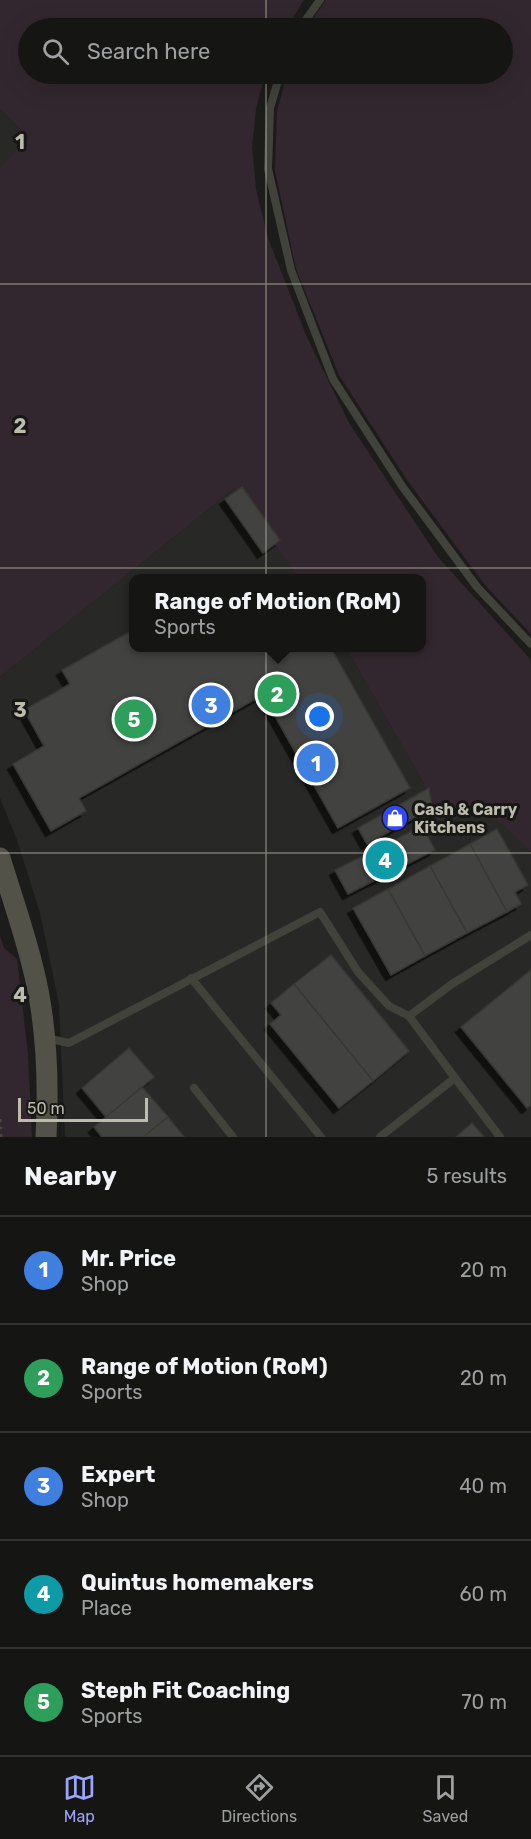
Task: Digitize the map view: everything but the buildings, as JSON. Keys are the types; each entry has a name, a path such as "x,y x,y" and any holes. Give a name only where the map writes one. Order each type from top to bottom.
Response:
{"street":[{"path":"0,858 33,968 45,1038 48,1092 46,1137"}],"lane":[{"path":"307,18 320,0"},
{"path":"277,84 270,108 268,169 291,270 333,379 402,486 477,587 531,644"},
{"path":"45,1038 69,1043 320,912 358,972 389,1006 409,1016 500,1137"},
{"path":"409,1016 452,984 531,935"},
{"path":"191,978 321,1137"},
{"path":"380,1137 455,1078"},
{"path":"194,1088 233,1137"}],"path":[{"path":"0,1119 1,1137"}],"shaded area":[{"path":"0,0 304,0 293,18 18,18 18,84 262,84 256,109 252,147 256,189 268,238 306,335 349,423 438,557 531,660 531,852 502,823 467,811 431,823 428,791 348,652 426,652 426,574 295,574 235,488 0,677 0,167 29,138 0,109"},
{"path":"326,0 531,0 531,634 484,584 407,480 339,375 296,269 275,170 277,111 284,84 513,84 513,18 313,18"},
{"path":"0,109 29,138 0,167"},
{"path":"235,488 295,574 129,574 129,652 348,652 428,791 431,822 467,811 502,822 531,852 531,1137 65,1137 59,1004 40,913 17,840 0,798 0,677"},
{"path":"0,936 4,948 17,959 28,1054 32,1137 0,1137"}],"place":[{"name":"Range of Motion (RoM)","path":"277,694"},
{"name":"Expert","path":"211,705"},
{"name":"Steph Fit Coaching","path":"134,719"},
{"name":"Mr. Price","path":"316,763"},
{"name":"Cash & Carry Kitchens","path":"395,818"},
{"name":"Quintus homemakers","path":"385,860"}]}
